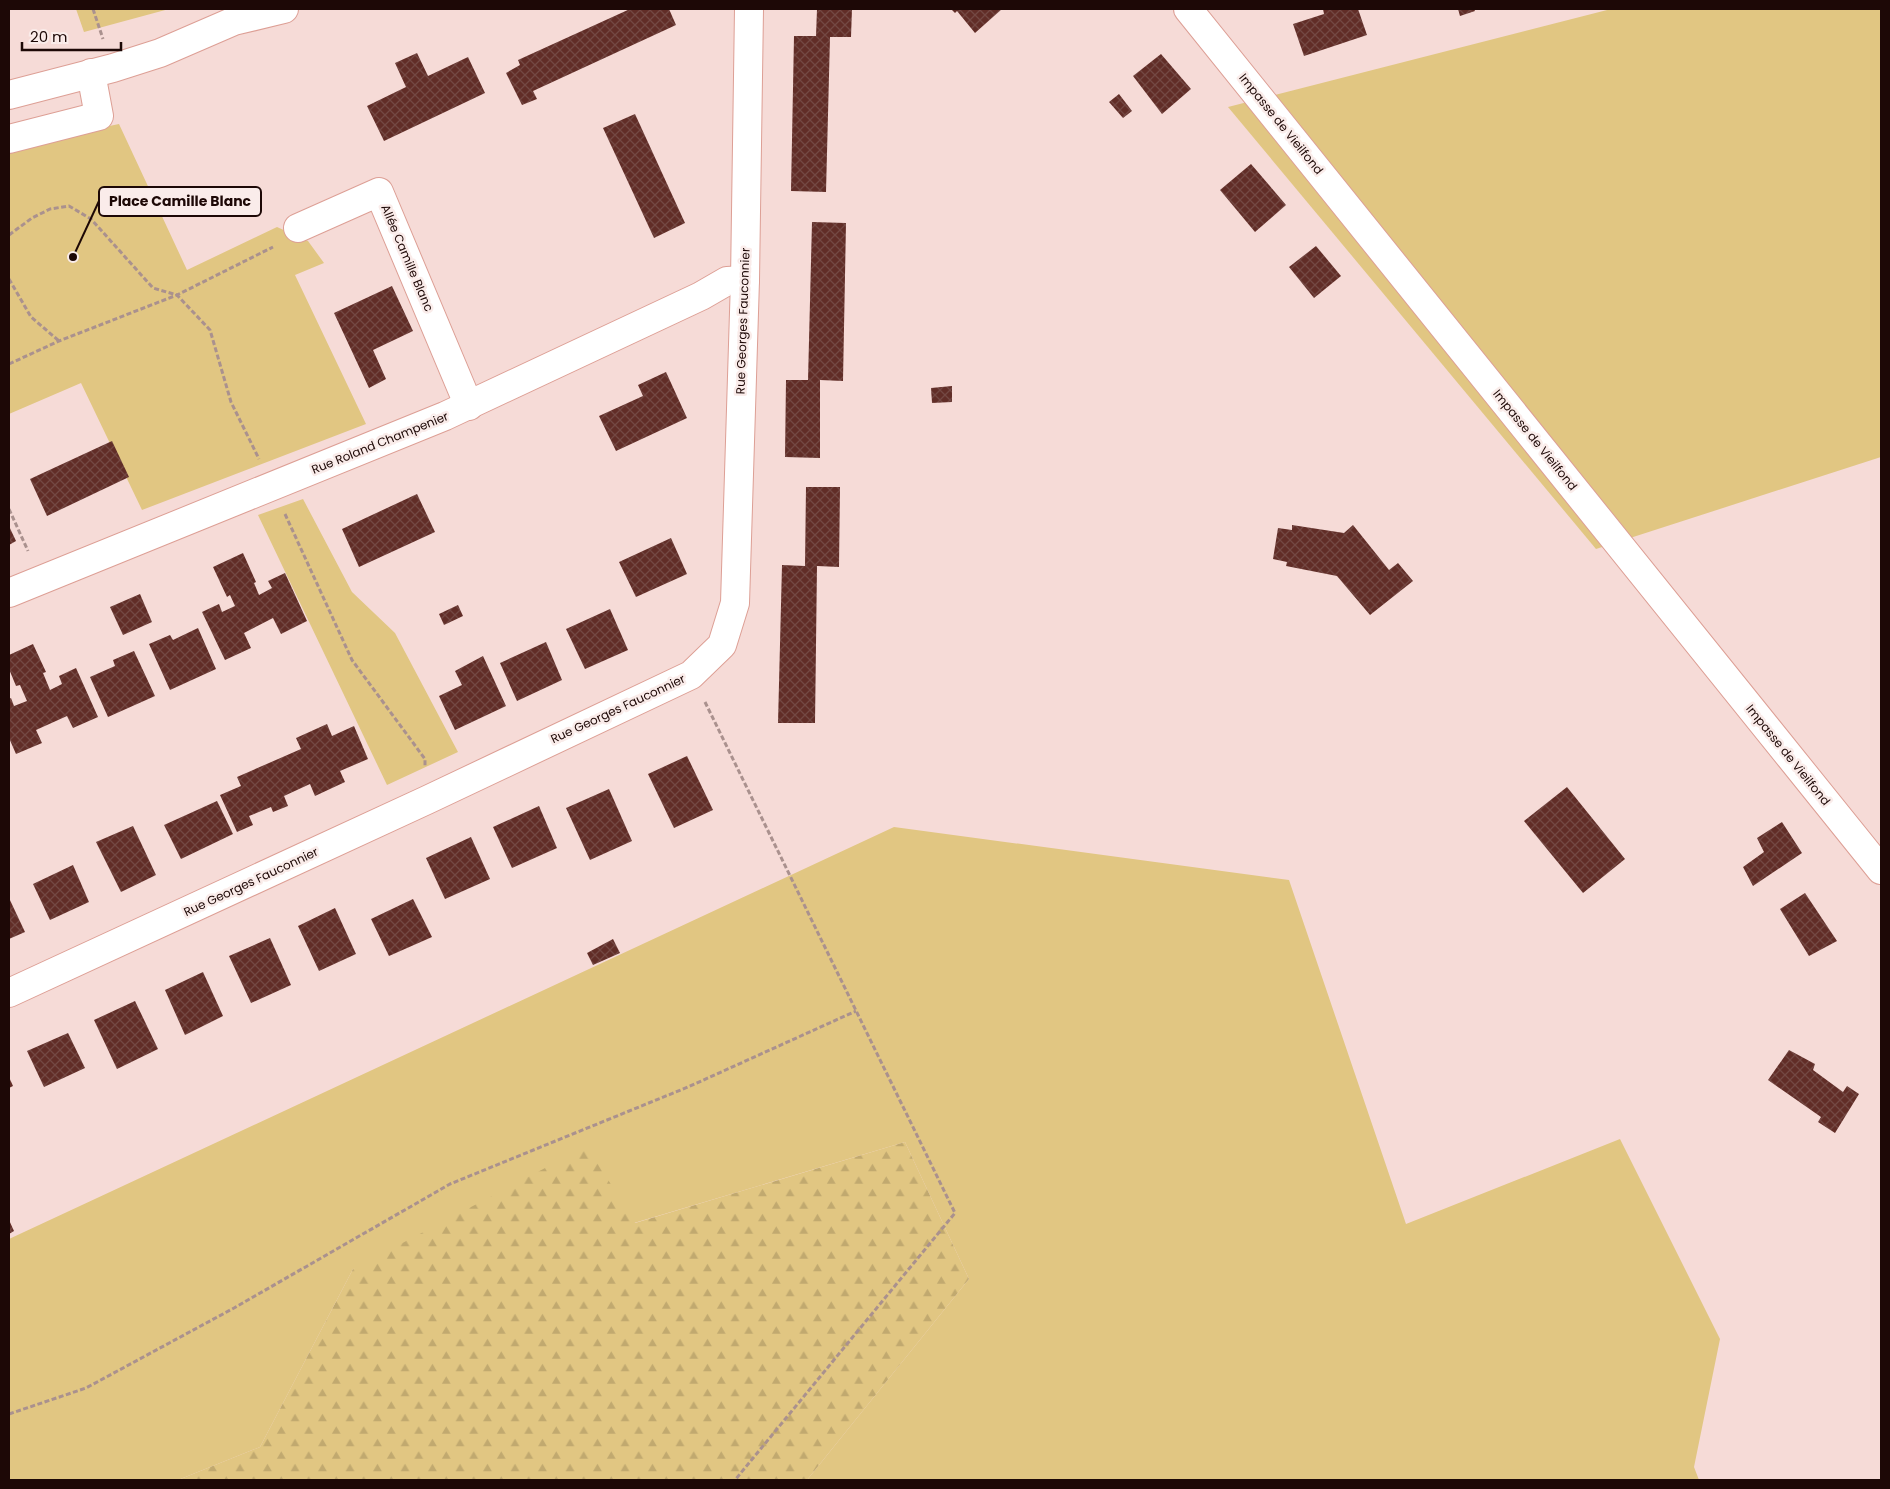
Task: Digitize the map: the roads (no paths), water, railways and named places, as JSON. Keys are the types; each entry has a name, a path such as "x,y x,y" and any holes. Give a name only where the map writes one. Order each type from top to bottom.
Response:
{"street":[{"path":"9,95 160,53 234,21 284,9"},
{"name":"Rue Georges Fauconnier","path":"9,993 427,800 691,674 722,645 735,603 745,280 749,9"},
{"name":"Impasse de Vieilfond","path":"1188,9 1881,870"},
{"path":"9,139 99,116 91,73"},
{"name":"Allée Camille Blanc","path":"298,228 379,192 469,406"},
{"name":"Rue Roland Champenier","path":"20,587 273,487 469,406 701,296 727,281 745,280"}],"place":[{"name":"Place Camille Blanc","path":"73,257"}]}
